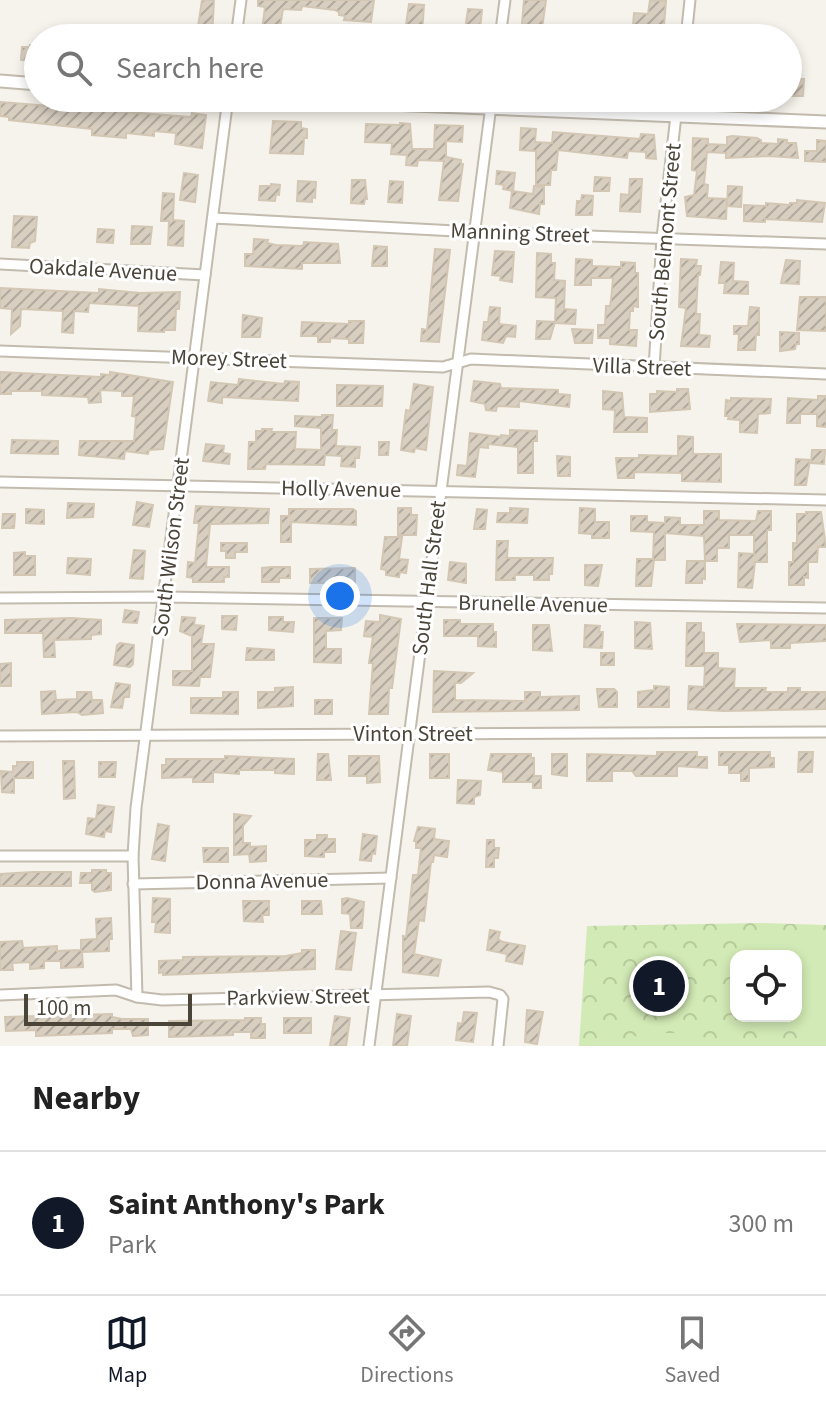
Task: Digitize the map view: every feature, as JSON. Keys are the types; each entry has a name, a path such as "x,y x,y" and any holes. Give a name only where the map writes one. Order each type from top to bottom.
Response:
{"street":[{"path":"238,24 241,0"},
{"path":"502,24 505,0"},
{"path":"687,24 690,0"},
{"path":"0,81 24,83"},
{"name":"South Wilson Street","path":"137,997 133,856 226,112"},
{"name":"South Hall Street","path":"369,1046 490,112"},
{"path":"614,112 826,122"},
{"name":"South Belmont Street","path":"654,368 662,238 676,112"},
{"name":"Manning Street","path":"213,218 474,232 826,244"},
{"name":"Oakdale Avenue","path":"0,264 205,275"},
{"name":"Morey Street","path":"0,351 443,367 457,362"},
{"name":"Villa Street","path":"457,362 471,359 826,374"},
{"name":"Holly Avenue","path":"0,482 826,500"},
{"name":"Brunelle Avenue","path":"0,598 166,597 826,608"},
{"name":"Vinton Street","path":"0,736 826,732"},
{"path":"0,856 133,856"},
{"name":"Donna Avenue","path":"133,884 391,878"},
{"name":"Parkview Street","path":"0,995 116,990 162,1000 479,992 500,995 503,1003 498,1046"}],"green space":[{"path":"826,925 826,1046 579,1046 587,926"},
{"path":"752,934 826,938 826,1045 785,1022 802,1022 802,950 753,950"},
{"path":"654,1033 691,1033 731,1046 633,1046 634,1036 654,1038"}],"building":[{"path":"202,0 214,0 213,24 198,24"},
{"path":"258,0 374,0 371,22 344,20 345,16 335,10 302,6 301,10 283,9 280,24 263,24 265,7 258,6"},
{"path":"524,0 546,0 543,24 522,24"},
{"path":"650,0 666,1 664,24 633,24 634,13 648,14"},
{"path":"409,4 424,5 423,24 406,24"},
{"path":"468,9 482,10 480,24 466,24"},
{"path":"0,102 24,104 24,112 206,115 202,148 175,144 176,133 154,131 154,136 126,133 126,138 92,135 92,129 9,120 9,117 0,116"},
{"path":"273,121 301,122 301,128 307,129 303,154 270,153"},
{"path":"366,124 410,124 412,149 434,149 435,125 463,126 462,142 446,141 446,157 461,160 463,164 458,201 439,200 444,161 418,160 417,166 406,165 407,155 391,154 392,143 365,142"},
{"path":"521,128 536,129 535,142 552,143 553,132 640,139 641,134 654,135 656,159 646,158 646,152 628,151 627,158 558,150 556,170 551,170 550,185 536,185 536,151 520,150"},
{"path":"727,137 757,138 761,143 778,144 778,139 796,143 798,158 726,158 726,153 707,152 704,184 708,185 707,198 727,199 726,219 687,216 685,197 694,195 697,171 692,170 693,138 708,139 708,144 727,145"},
{"path":"817,140 826,141 826,162 805,161 805,151 817,151"},
{"path":"497,171 515,173 513,191 496,184"},
{"path":"184,173 198,175 195,202 180,200"},
{"path":"595,177 610,178 609,191 594,191"},
{"path":"630,179 642,179 640,212 620,211 621,194 629,195"},
{"path":"352,180 365,180 367,199 364,204 351,203"},
{"path":"298,181 316,182 312,202 297,201"},
{"path":"390,181 403,182 402,203 388,202"},
{"path":"280,185 275,201 259,200 260,186"},
{"path":"534,186 544,187 544,204 540,204 539,214 510,208 512,191 533,194"},
{"path":"728,186 742,187 741,207 727,206"},
{"path":"163,193 174,194 173,220 184,221 183,246 168,245 169,221 161,221"},
{"path":"582,195 593,196 592,215 576,215 577,201 581,201"},
{"path":"797,200 825,203 822,222 744,221 744,205 790,205 797,203"},
{"path":"14,216 37,217 35,241 30,243 29,248 12,247"},
{"path":"132,226 152,227 150,244 131,244"},
{"path":"98,229 114,230 113,243 97,242"},
{"path":"254,239 268,240 267,243 276,245 303,246 304,242 338,244 340,263 302,263 302,269 245,266 245,254 253,254"},
{"path":"374,246 387,247 387,266 372,266"},
{"path":"435,249 450,250 439,342 421,341 422,329 427,330"},
{"path":"495,251 514,252 512,282 492,275"},
{"path":"537,253 551,254 551,263 555,263 554,280 565,281 564,309 576,310 575,324 555,323 556,298 536,297"},
{"path":"576,259 592,260 592,266 621,267 621,262 635,263 638,307 633,306 633,311 630,311 629,330 637,330 636,346 610,344 610,338 598,338 598,325 605,325 606,306 610,306 613,278 591,278 591,285 575,285"},
{"path":"681,259 697,260 696,266 701,266 696,314 700,314 699,335 710,336 709,347 681,346 686,308 679,307"},
{"path":"786,260 800,261 799,284 781,283"},
{"path":"721,262 734,263 733,281 748,282 748,294 724,293 725,283 719,283"},
{"path":"0,288 99,293 99,289 140,293 180,292 179,309 176,309 175,330 138,331 139,306 89,303 88,312 74,311 73,333 62,332 63,311 21,309 20,326 11,334 12,309 0,308"},
{"path":"800,297 826,297 826,331 797,330"},
{"path":"490,307 500,308 499,324 516,326 515,337 506,336 503,343 482,340"},
{"path":"750,307 759,308 759,335 756,335 755,350 738,350 739,334 734,334 734,326 748,326"},
{"path":"243,315 262,318 260,337 242,337"},
{"path":"349,321 364,321 363,343 330,338 330,342 318,342 318,336 301,336 302,322 349,324"},
{"path":"537,321 555,322 550,339 536,339"},
{"path":"572,329 593,330 592,343 575,343"},
{"path":"780,332 799,333 799,344 795,349 780,351"},
{"path":"0,372 101,377 101,374 110,375 110,372 173,382 163,449 149,450 148,454 125,451 124,459 79,455 80,441 134,441 134,396 122,396 122,391 100,390 101,402 89,403 88,397 42,395 42,391 0,394"},
{"path":"239,379 284,384 285,381 299,382 298,401 222,397 222,403 208,401 211,382 238,385"},
{"path":"474,381 500,384 501,388 558,390 558,394 570,395 569,407 519,401 519,407 497,406 496,411 486,410 485,404 471,401"},
{"path":"414,384 433,387 426,450 415,448 414,452 401,450 406,410 410,411"},
{"path":"337,385 383,386 382,406 337,406"},
{"path":"677,389 688,389 690,409 650,412 650,394 657,394 657,391 677,392"},
{"path":"603,391 622,393 624,417 647,418 647,432 614,432 615,410 603,409"},
{"path":"818,396 826,396 826,427 817,426 817,414 800,414 800,423 787,423 788,398 818,400"},
{"path":"731,398 771,399 770,413 758,414 757,433 740,432 740,420 725,416 726,400 731,401"},
{"path":"333,415 332,430 337,430 336,446 360,447 355,467 341,466 342,456 325,455 324,465 266,464 265,469 248,469 249,442 256,442 256,431 262,429 296,432 295,449 321,450 321,428 295,426 295,416"},
{"path":"510,430 537,431 537,441 533,441 533,473 518,473 518,447 488,444 488,448 479,447 475,477 457,475 458,465 467,466 470,433 501,437 510,436"},
{"path":"678,436 693,437 693,454 721,454 721,482 682,481 682,473 634,472 634,478 618,478 616,458 678,456"},
{"path":"12,440 58,441 58,454 11,453"},
{"path":"379,442 389,442 388,455 379,455"},
{"path":"206,444 224,446 223,453 230,454 229,464 203,461"},
{"path":"812,450 825,450 824,464 811,463"},
{"path":"557,456 570,457 570,476 558,476"},
{"path":"796,459 810,460 806,485 795,485"},
{"path":"137,502 153,505 149,527 133,525"},
{"path":"68,503 94,504 93,517 67,518"},
{"path":"196,506 269,509 268,523 210,524 206,567 229,567 229,577 224,577 224,582 193,582 193,578 187,577 188,562 195,563 199,523 194,523"},
{"path":"398,508 411,508 411,515 417,515 416,535 398,535"},
{"path":"510,508 528,509 527,523 497,522 498,513 510,513"},
{"path":"580,508 595,509 595,522 609,522 609,538 592,538 592,534 579,533"},
{"path":"26,509 44,510 44,524 26,523"},
{"path":"289,509 353,509 356,511 356,525 291,522 291,542 281,542 281,516 289,516"},
{"path":"477,509 487,510 485,529 474,529"},
{"path":"704,511 719,511 719,520 756,521 758,511 771,511 771,530 767,530 767,562 755,562 752,588 738,587 739,553 754,554 754,535 729,535 729,548 717,548 717,561 705,561 704,536 665,533 665,560 654,560 651,586 636,586 637,559 653,559 654,532 631,531 631,516 647,516 647,522 665,523 665,517 680,518 680,525 704,525"},
{"path":"821,512 826,547 818,547 817,562 808,562 808,578 804,577 804,585 789,585 789,562 793,562 793,543 797,543 797,514"},
{"path":"3,514 15,514 14,528 2,528"},
{"path":"385,537 402,537 399,559 408,560 406,573 400,572 399,577 386,575 386,570 381,569"},
{"path":"497,541 508,541 507,558 553,558 549,580 534,580 534,575 515,575 515,580 496,580"},
{"path":"221,543 247,543 247,552 235,552 235,558 226,558 226,551 221,551"},
{"path":"134,550 145,551 143,579 130,578"},
{"path":"25,552 25,556 35,556 35,575 14,575 14,553"},
{"path":"68,558 91,559 90,575 67,573"},
{"path":"687,561 705,561 705,579 702,578 702,583 686,583"},
{"path":"450,562 466,564 466,583 448,580"},
{"path":"585,565 602,565 598,586 585,585"},
{"path":"290,567 290,578 279,578 279,582 262,582 262,568"},
{"path":"355,568 355,583 310,583 310,569"},
{"path":"125,610 139,612 137,623 123,622"},
{"path":"380,615 401,619 392,688 389,688 388,714 369,714 373,663 369,663 373,637 364,636 366,621 380,622"},
{"path":"222,616 237,616 236,630 222,629"},
{"path":"182,617 195,618 194,625 204,626 201,644 214,644 210,677 200,677 199,686 173,685 173,671 192,671 192,636 180,631"},
{"path":"269,617 283,617 283,622 294,622 293,632 269,630"},
{"path":"314,618 342,618 341,630 326,631 326,649 341,649 341,663 314,662"},
{"path":"5,620 101,620 101,634 91,635 91,639 54,640 55,657 44,657 43,633 5,633"},
{"path":"444,620 460,620 460,624 493,624 496,647 478,646 478,636 444,636"},
{"path":"635,622 650,623 652,649 635,648"},
{"path":"687,623 701,623 704,653 718,653 718,668 735,669 734,688 788,692 788,688 800,688 800,692 826,692 826,709 688,709 689,686 704,687 705,666 686,666"},
{"path":"737,624 826,625 826,641 790,643 790,648 771,648 771,640 740,642"},
{"path":"533,625 549,625 552,651 533,650"},
{"path":"585,625 600,626 599,632 603,632 602,648 584,647"},
{"path":"120,643 134,645 133,664 130,667 114,665"},
{"path":"247,648 274,650 274,660 246,660"},
{"path":"601,653 614,653 614,665 601,665"},
{"path":"11,663 11,686 0,686 0,664"},
{"path":"434,671 473,673 461,683 455,683 455,700 525,701 525,692 540,692 540,697 579,696 579,710 433,712"},
{"path":"116,683 130,685 129,697 124,697 122,708 111,707"},
{"path":"654,686 669,687 669,707 638,707 638,692 654,690"},
{"path":"293,687 293,706 258,708 258,692 275,692 275,688"},
{"path":"597,689 614,689 617,692 617,707 599,707"},
{"path":"55,691 56,700 77,699 77,692 91,692 92,700 102,700 103,713 42,714 41,692"},
{"path":"223,692 238,692 238,714 191,713 191,698 223,698"},
{"path":"315,700 332,700 332,714 315,714"},
{"path":"657,752 697,752 697,757 707,757 707,768 677,766 677,776 636,776 632,771 612,771 612,781 587,781 587,754 657,756"},
{"path":"719,752 770,752 774,767 749,768 749,781 741,781 741,773 729,773 729,765 719,765"},
{"path":"799,752 813,752 812,772 798,772"},
{"path":"318,754 328,754 331,780 317,780"},
{"path":"430,754 449,754 449,778 430,778"},
{"path":"491,754 531,754 534,758 534,776 541,776 541,788 533,788 533,782 503,782 503,772 488,770"},
{"path":"552,754 567,754 567,776 552,774"},
{"path":"225,756 294,759 294,774 275,773 275,770 239,770 239,774 213,772 213,782 193,782 193,777 162,778 162,765 166,765 166,759 225,759"},
{"path":"349,756 379,756 380,782 367,783 367,776 349,776"},
{"path":"63,761 74,761 75,798 64,799"},
{"path":"17,762 33,762 33,778 14,778 14,793 2,792 1,771 13,772"},
{"path":"99,762 116,762 115,777 99,777"},
{"path":"458,780 481,781 480,795 474,797 474,804 457,803"},
{"path":"98,805 114,807 111,832 105,831 104,837 86,834 88,818 96,819"},
{"path":"234,814 251,816 243,826 243,843 250,843 250,847 266,846 266,861 250,862 249,854 234,855"},
{"path":"158,824 169,826 165,861 152,859"},
{"path":"418,827 435,829 434,839 449,841 447,857 434,855 431,862 424,921 419,920 414,954 441,960 438,976 403,972 403,936 406,937 413,875 418,875 421,848 416,848 414,841"},
{"path":"363,834 377,836 371,861 360,860"},
{"path":"317,835 335,839 335,852 324,852 324,857 305,856 305,840 317,840"},
{"path":"487,840 494,840 494,848 499,848 494,867 486,867"},
{"path":"203,848 228,848 228,862 204,862"},
{"path":"92,870 111,873 111,890 95,892 92,883 80,883 81,873 92,873"},
{"path":"71,872 71,886 0,886 0,874"},
{"path":"153,898 170,899 170,933 155,932 156,922 152,922"},
{"path":"342,899 364,902 362,928 351,928 350,914 342,913"},
{"path":"243,901 269,901 269,915 262,915 263,922 244,921"},
{"path":"302,901 321,901 322,914 302,914"},
{"path":"111,918 109,951 82,952 83,967 61,968 61,961 44,961 44,968 30,969 30,962 12,963 13,970 0,970 0,942 22,941 23,948 57,946 57,951 81,950 81,940 97,939 96,919"},
{"path":"490,930 500,932 498,939 503,942 525,946 522,964 506,961 507,954 487,950"},
{"path":"341,931 356,933 351,970 336,969"},
{"path":"302,950 315,950 315,969 159,973 159,961 183,960 183,957 286,956 302,953"},
{"path":"527,1010 543,1012 537,1044 525,1042"},
{"path":"464,1012 477,1013 473,1042 456,1040 458,1023 462,1024"},
{"path":"112,1014 112,1017 122,1019 148,1019 148,1035 133,1036 131,1029 112,1029 112,1033 36,1036 36,1030 6,1031 5,1017"},
{"path":"397,1014 411,1016 407,1046 393,1046"},
{"path":"335,1016 350,1018 346,1046 330,1046"},
{"path":"261,1018 261,1024 265,1024 265,1038 251,1038 251,1032 169,1037 169,1021"},
{"path":"284,1018 311,1018 311,1033 284,1033"}],"place":[{"name":"Saint Anthony's Park","path":"659,986"}]}
